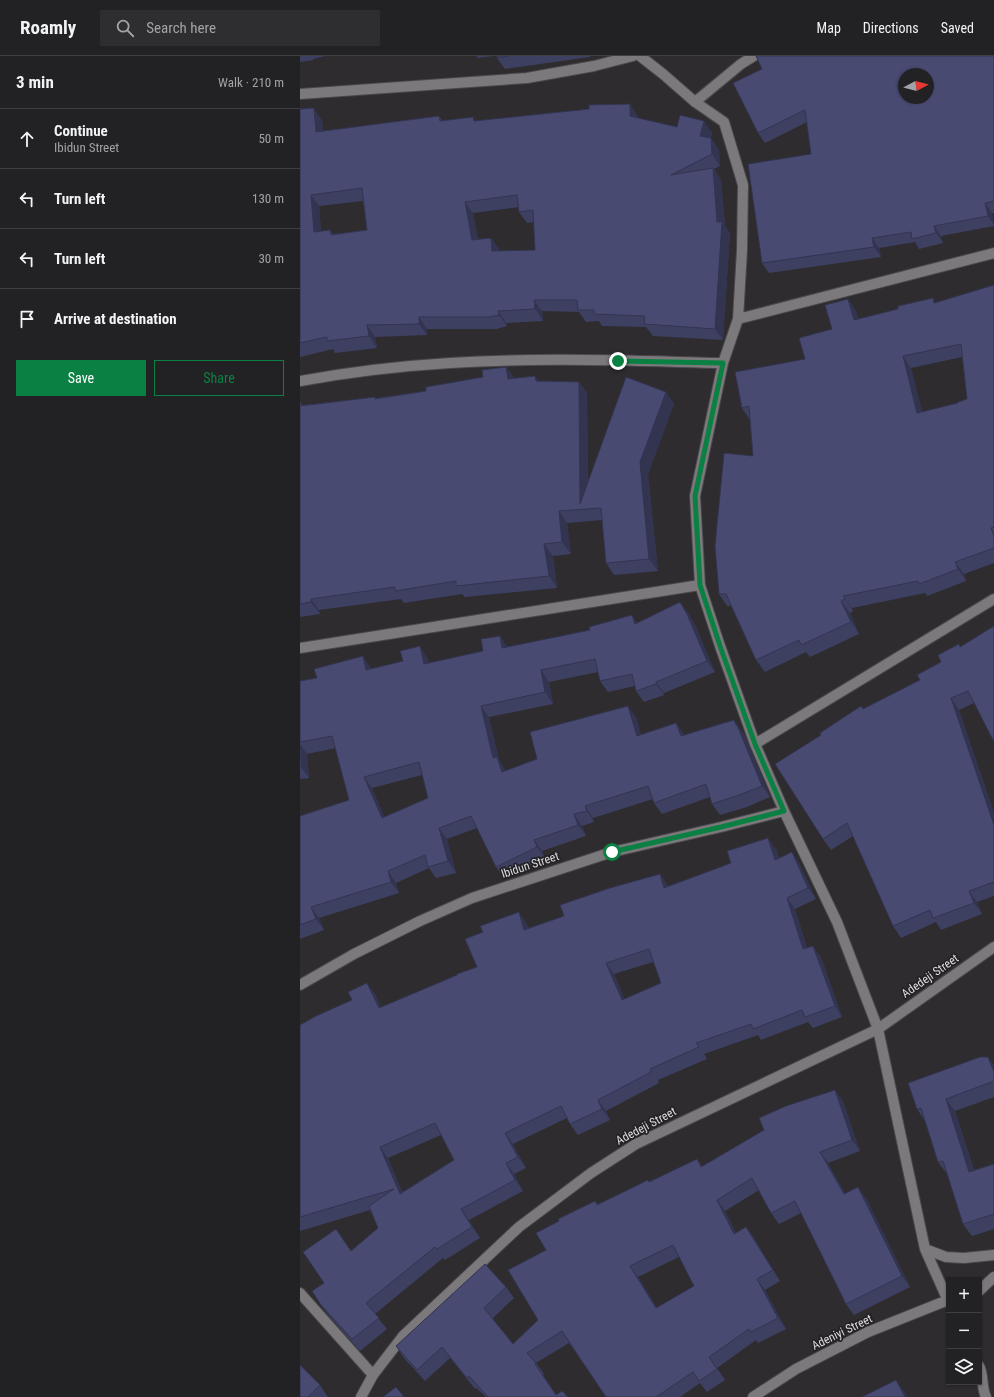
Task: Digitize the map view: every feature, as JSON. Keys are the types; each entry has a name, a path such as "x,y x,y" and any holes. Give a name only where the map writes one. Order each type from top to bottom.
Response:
{"street":[{"path":"300,94 527,78 594,66 633,56"},
{"path":"640,56 695,102 724,122 743,185 742,250 738,319 723,363 695,496 700,585 755,744 784,811 836,922 878,1030 925,1249 946,1297"},
{"path":"695,102 741,64 754,56"},
{"path":"738,319 994,253"},
{"path":"300,381 351,372 451,363 544,361 723,363"},
{"path":"300,648 700,585"},
{"path":"755,744 994,599"},
{"name":"Ibidun Street","path":"300,985 354,954 420,921 472,898 612,852 784,811"},
{"name":"Adedeji Street","path":"361,1397 373,1375 402,1336 519,1227 591,1173 636,1144 878,1030 994,946"},
{"path":"925,1249 946,1257 964,1258 994,1255"},
{"path":"982,1288 994,1277"},
{"path":"300,1293 373,1375"},
{"name":"Adeniyi Street","path":"753,1397 796,1370 868,1332 946,1303"},
{"path":"982,1371 983,1391 986,1397"}],"building":[{"path":"497,56 509,56 497,58"},
{"path":"756,56 994,56 994,201 985,203 988,216 934,226 936,233 912,239 911,232 872,238 874,247 762,263 748,164 811,154 805,110 758,133 733,83 762,69"},
{"path":"630,104 630,116 677,127 680,115 704,121 700,136 711,138 712,154 671,175 713,168 717,222 722,222 715,329 644,324 645,316 594,314 594,310 578,310 577,300 534,300 535,309 498,311 499,315 489,317 419,317 419,324 367,325 369,336 327,341 327,337 300,343 300,109 314,108 316,132 439,116 440,121 473,117 474,121 589,109 589,105","holes":["362,188 367,230 331,235 330,230 314,232 311,195","517,195 519,212 533,210 535,250 492,251 491,238 472,240 465,202"]},
{"path":"994,285 994,527 991,528 994,536 994,548 955,562 958,569 919,584 918,581 843,596 845,599 841,601 851,622 801,645 799,640 756,660 726,594 719,594 715,546 724,453 753,456 749,406 742,408 735,372 805,359 799,338 832,329 825,305 848,299 854,320 898,309 898,306 933,298 934,303","holes":["961,344 967,399 958,403 917,413 903,356"]},
{"path":"506,367 508,379 535,376 536,381 579,382 580,504 626,377 666,392 640,462 649,559 606,563 601,508 559,511 562,542 544,544 549,576 456,586 456,581 395,591 395,587 311,599 311,602 300,604 300,406 375,397 375,399 426,391 426,387 483,377 482,370"},
{"path":"680,602 687,614 707,661 656,682 656,684 636,691 632,674 600,681 595,659 541,670 545,692 481,706 493,758 497,757 502,772 537,759 530,732 628,706 637,736 676,723 681,736 734,720 762,786 712,804 706,784 654,803 648,786 585,806 587,811 574,814 578,825 534,840 537,847 496,867 471,816 439,828 448,861 428,867 425,855 388,871 391,882 311,907 316,919 300,925 300,816 349,800 332,736 300,742 300,681 317,678 314,669 363,656 366,670 403,661 400,651 420,646 424,664 483,651 481,639 500,636 502,648 590,630 589,627 632,615 635,624","holes":["419,762 428,798 382,818 364,777"]},
{"path":"994,626 994,742 968,691 951,698 994,825 994,882 969,891 974,903 933,918 930,910 893,926 847,823 823,839 775,764 821,735 820,733 861,706 863,709 920,680 917,675 941,662 938,655 959,644 960,647"},
{"path":"768,838 775,860 792,852 808,888 787,898 803,949 813,946 835,1006 805,1017 802,1010 753,1029 751,1024 696,1043 699,1047 650,1069 651,1072 598,1100 602,1109 570,1124 561,1106 505,1133 518,1157 506,1163 515,1180 461,1209 472,1227 437,1249 435,1247 366,1303 379,1318 352,1339 321,1305 312,1291 324,1283 303,1252 336,1229 351,1251 378,1228 369,1206 394,1189 300,1217 300,1025 352,1000 348,992 367,983 379,1008 457,974 477,967 465,939 483,932 480,926 519,912 524,930 564,916 560,905 610,888 660,874 664,888 731,863 727,851","holes":["649,949 661,983 622,1000 606,963","435,1123 454,1160 400,1194 380,1147"]},
{"path":"980,1057 988,1057 994,1072 994,1081 946,1099 969,1172 994,1164 994,1214 963,1224 943,1161 938,1162 921,1108 917,1109 908,1083"},
{"path":"835,1090 852,1140 820,1152 844,1194 858,1187 902,1276 846,1304 795,1201 771,1213 752,1178 717,1200 734,1234 746,1227 773,1270 757,1279 778,1318 751,1332 749,1329 709,1357 717,1369 699,1381 693,1372 656,1397 606,1397 562,1331 527,1353 536,1363 535,1364 556,1395 562,1391 568,1397 488,1397 469,1376 467,1378 442,1347 417,1370 396,1346 485,1264 506,1287 484,1308 513,1344 538,1320 508,1270 546,1250 536,1233 559,1221 558,1219 595,1201 597,1205 648,1180 649,1182 697,1159 701,1167 764,1130 759,1118 786,1106","holes":["673,1245 694,1286 656,1308 630,1266"]},
{"path":"300,1365 320,1385 308,1397 300,1397"},
{"path":"896,1380 905,1397 862,1397"},
{"path":"396,1387 404,1397 383,1397"}],"route":[{"path":"612,852 784,811 755,744 700,585 695,496 723,363 618,361"}]}
